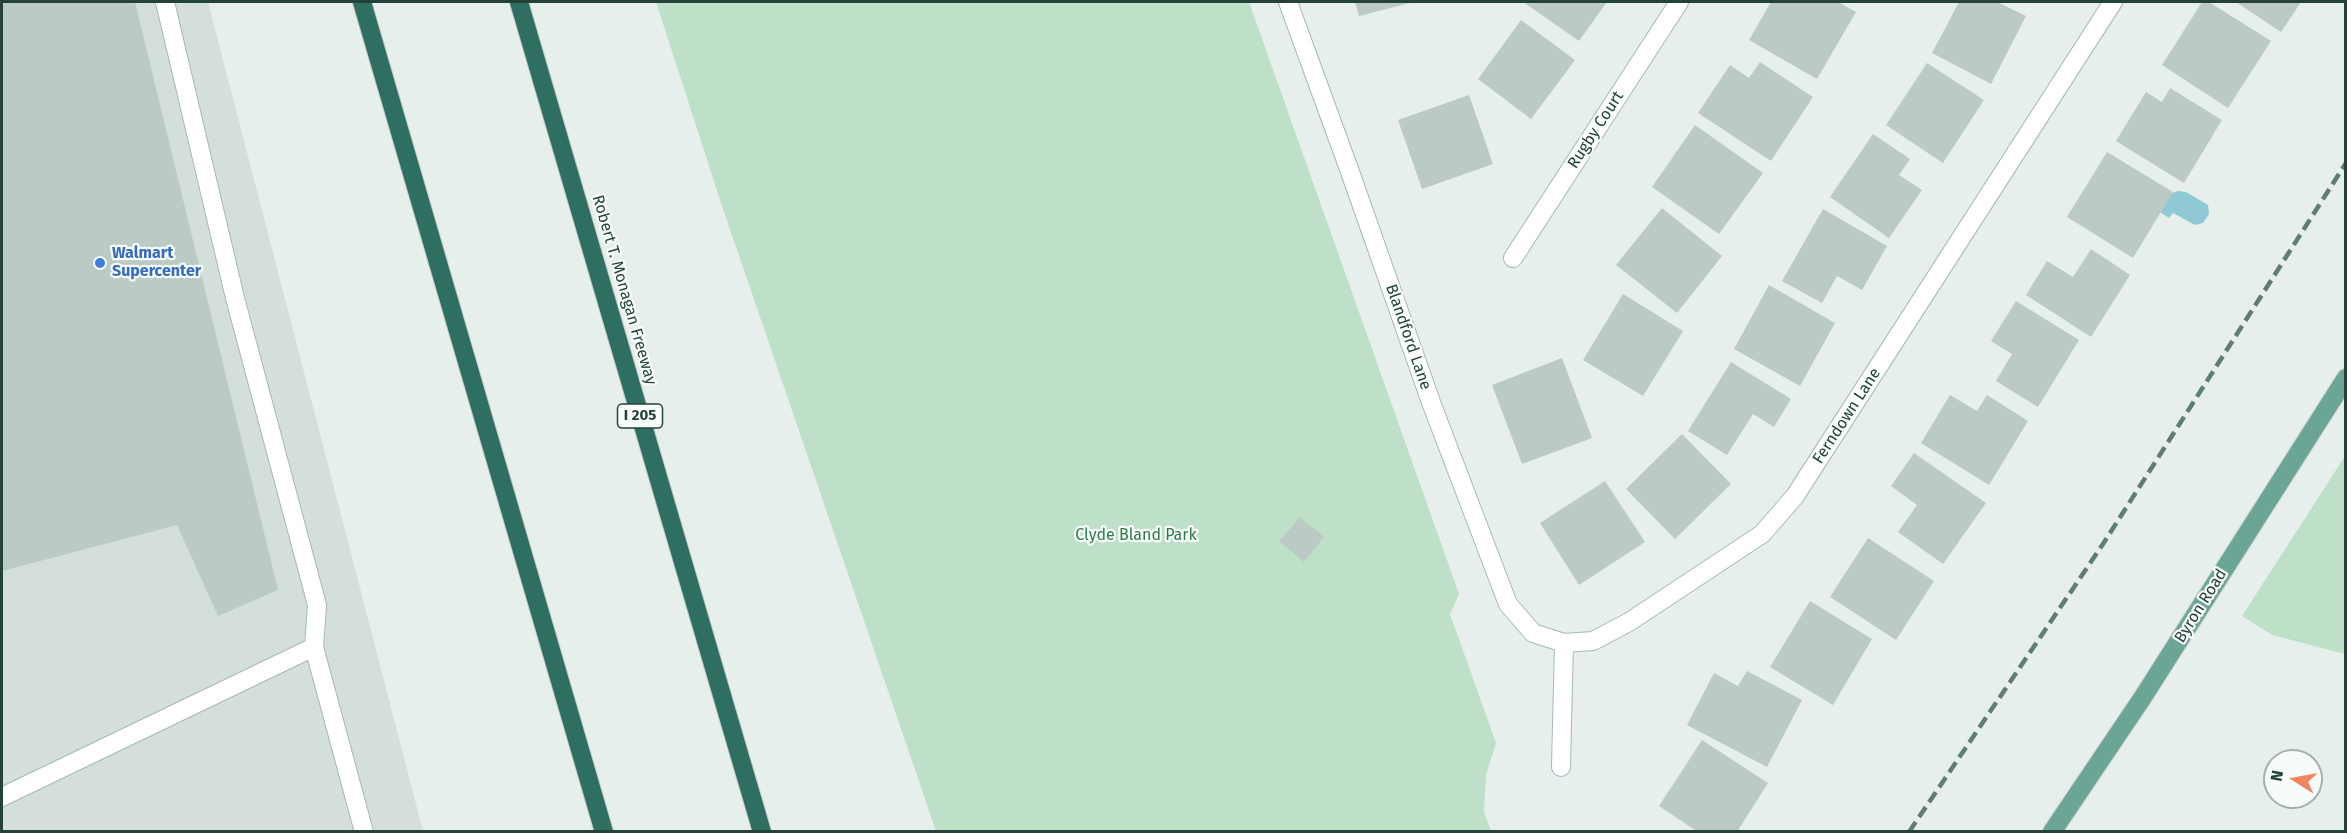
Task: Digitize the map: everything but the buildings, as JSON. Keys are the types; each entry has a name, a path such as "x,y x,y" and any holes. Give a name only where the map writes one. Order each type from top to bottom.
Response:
{"highway":[{"path":"362,2 604,831"},
{"name":"Robert T. Monagan Freeway","path":"519,2 762,831"}],"main road":[{"name":"Byron Road","path":"2052,831 2143,697 2346,378"}],"street":[{"path":"165,2 235,298 317,605 314,647 364,831"},
{"name":"Blandford Lane","path":"1288,2 1432,405 1508,604 1533,633 1564,643"},
{"name":"Rugby Court","path":"1513,258 1679,2"},
{"name":"Ferndown Lane","path":"1564,643 1593,641 1629,622 1762,534 1795,496 2113,2"},
{"path":"1561,767 1564,643"},
{"path":"2,797 314,647"}],"shaded area":[{"path":"2,2 208,2 423,831 2,832"}],"green space":[{"name":"Clyde Bland Park","path":"656,2 1249,2 1459,594 1450,614 1496,743 1486,775 1484,812 1491,831 936,831 722,206"},
{"path":"2345,456 2345,654 2272,635 2242,616"}],"water":[{"path":"2178,191 2186,192 2208,205 2209,214 2203,223 2195,225 2173,213 2169,218 2160,212 2170,194"}],"railway":[{"path":"1909,832 2103,544 2346,163"}],"place":[{"name":"Walmart Supercenter","path":"100,263"}]}
